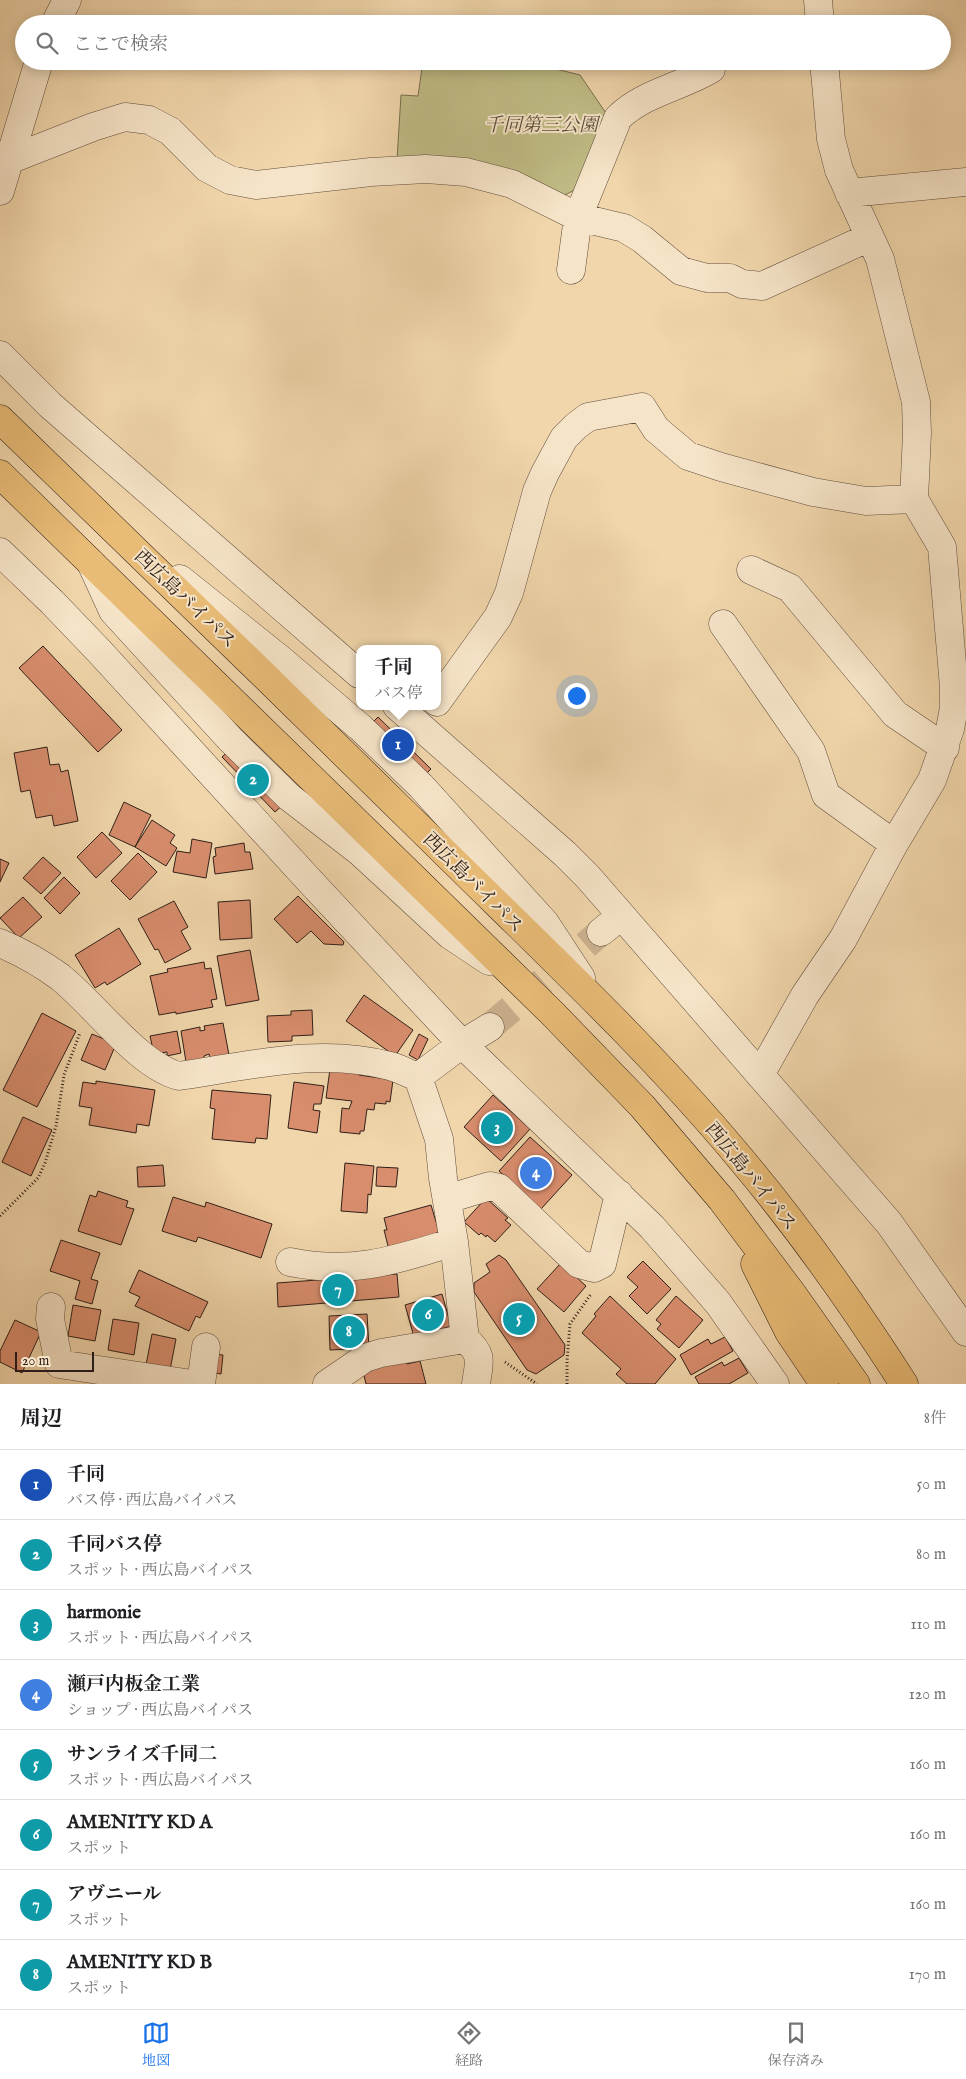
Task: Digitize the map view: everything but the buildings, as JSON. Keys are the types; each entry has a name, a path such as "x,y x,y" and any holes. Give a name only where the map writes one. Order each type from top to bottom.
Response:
{"highway":[{"name":"西広島バイパス","path":"0,419 221,632 600,1006 665,1073 740,1158 811,1248 869,1329 904,1384"},
{"name":"西広島バイパス","path":"0,474 519,981 642,1106 722,1200 794,1296 856,1384"},
{"path":"722,1200 789,1332 824,1384"},
{"path":"869,1329 913,1384"}],"street":[{"path":"60,15 67,0"},
{"path":"818,0 819,15"},
{"path":"0,191 36,70"},
{"path":"571,270 578,217 618,118 626,110 658,93 709,70"},
{"path":"760,1075 805,995 843,939 894,844 932,780 944,748 953,715 954,687 942,547 914,499 917,433 916,402 880,259 849,193 831,139 825,70"},
{"path":"9,160 93,127 125,117 149,120 170,131 207,168 230,180 256,184 371,172 426,169 466,172 512,184 578,217 624,228 642,239 681,271 702,277 730,278 742,284 753,286 762,286 870,237"},
{"path":"849,193 966,182"},
{"path":"0,355 50,404 356,671"},
{"path":"441,696 498,617 509,593 522,543 544,473 564,438 588,417 642,406 656,429 688,456 813,492 866,501 914,499"},
{"path":"0,552 99,651 462,1044 652,1227 718,1303 775,1384"},
{"path":"751,570 790,588 849,641 895,714 944,748"},
{"path":"723,624 811,751 826,795 894,844"},
{"path":"409,710 427,716 565,854 611,924 760,1075 889,1223 966,1332"},
{"path":"0,943 36,961 52,972 157,1068 168,1074 179,1076 291,1060 322,1058 376,1062 392,1066 418,1078 439,1139 454,1242 465,1339 475,1347 480,1356 476,1384"},
{"path":"418,1078 462,1044 490,1027"},
{"path":"447,1199 490,1186 499,1188 579,1264 594,1268 602,1264 619,1194"},
{"path":"290,1262 309,1266 342,1268 391,1261 454,1242"},
{"path":"51,1307 50,1319 59,1364 192,1384"},
{"path":"327,1384 365,1358 381,1353 465,1339"},
{"path":"201,1384 206,1347"}],"path":[{"path":"0,1216 38,1178 45,1163 56,1126 64,1075 92,1007"},
{"path":"567,1384 570,1324 591,1294 598,1280 594,1268"}],"green space":[{"name":"千同第三公園","path":"422,70 560,70 580,75 610,119 582,186 562,195 397,160 401,95 418,96"}],"tunnel":[{"path":"490,1027 601,932"}],"place":[{"name":"千同","path":"398,745"},
{"name":"千同バス停","path":"253,780"},
{"name":"harmonie","path":"497,1128"},
{"name":"瀬戸内板金工業","path":"536,1173"},
{"name":"アヴニール","path":"338,1290"},
{"name":"AMENITY KD A","path":"428,1315"},
{"name":"サンライズ千同二","path":"519,1319"},
{"name":"AMENITY KD B","path":"349,1332"}]}
